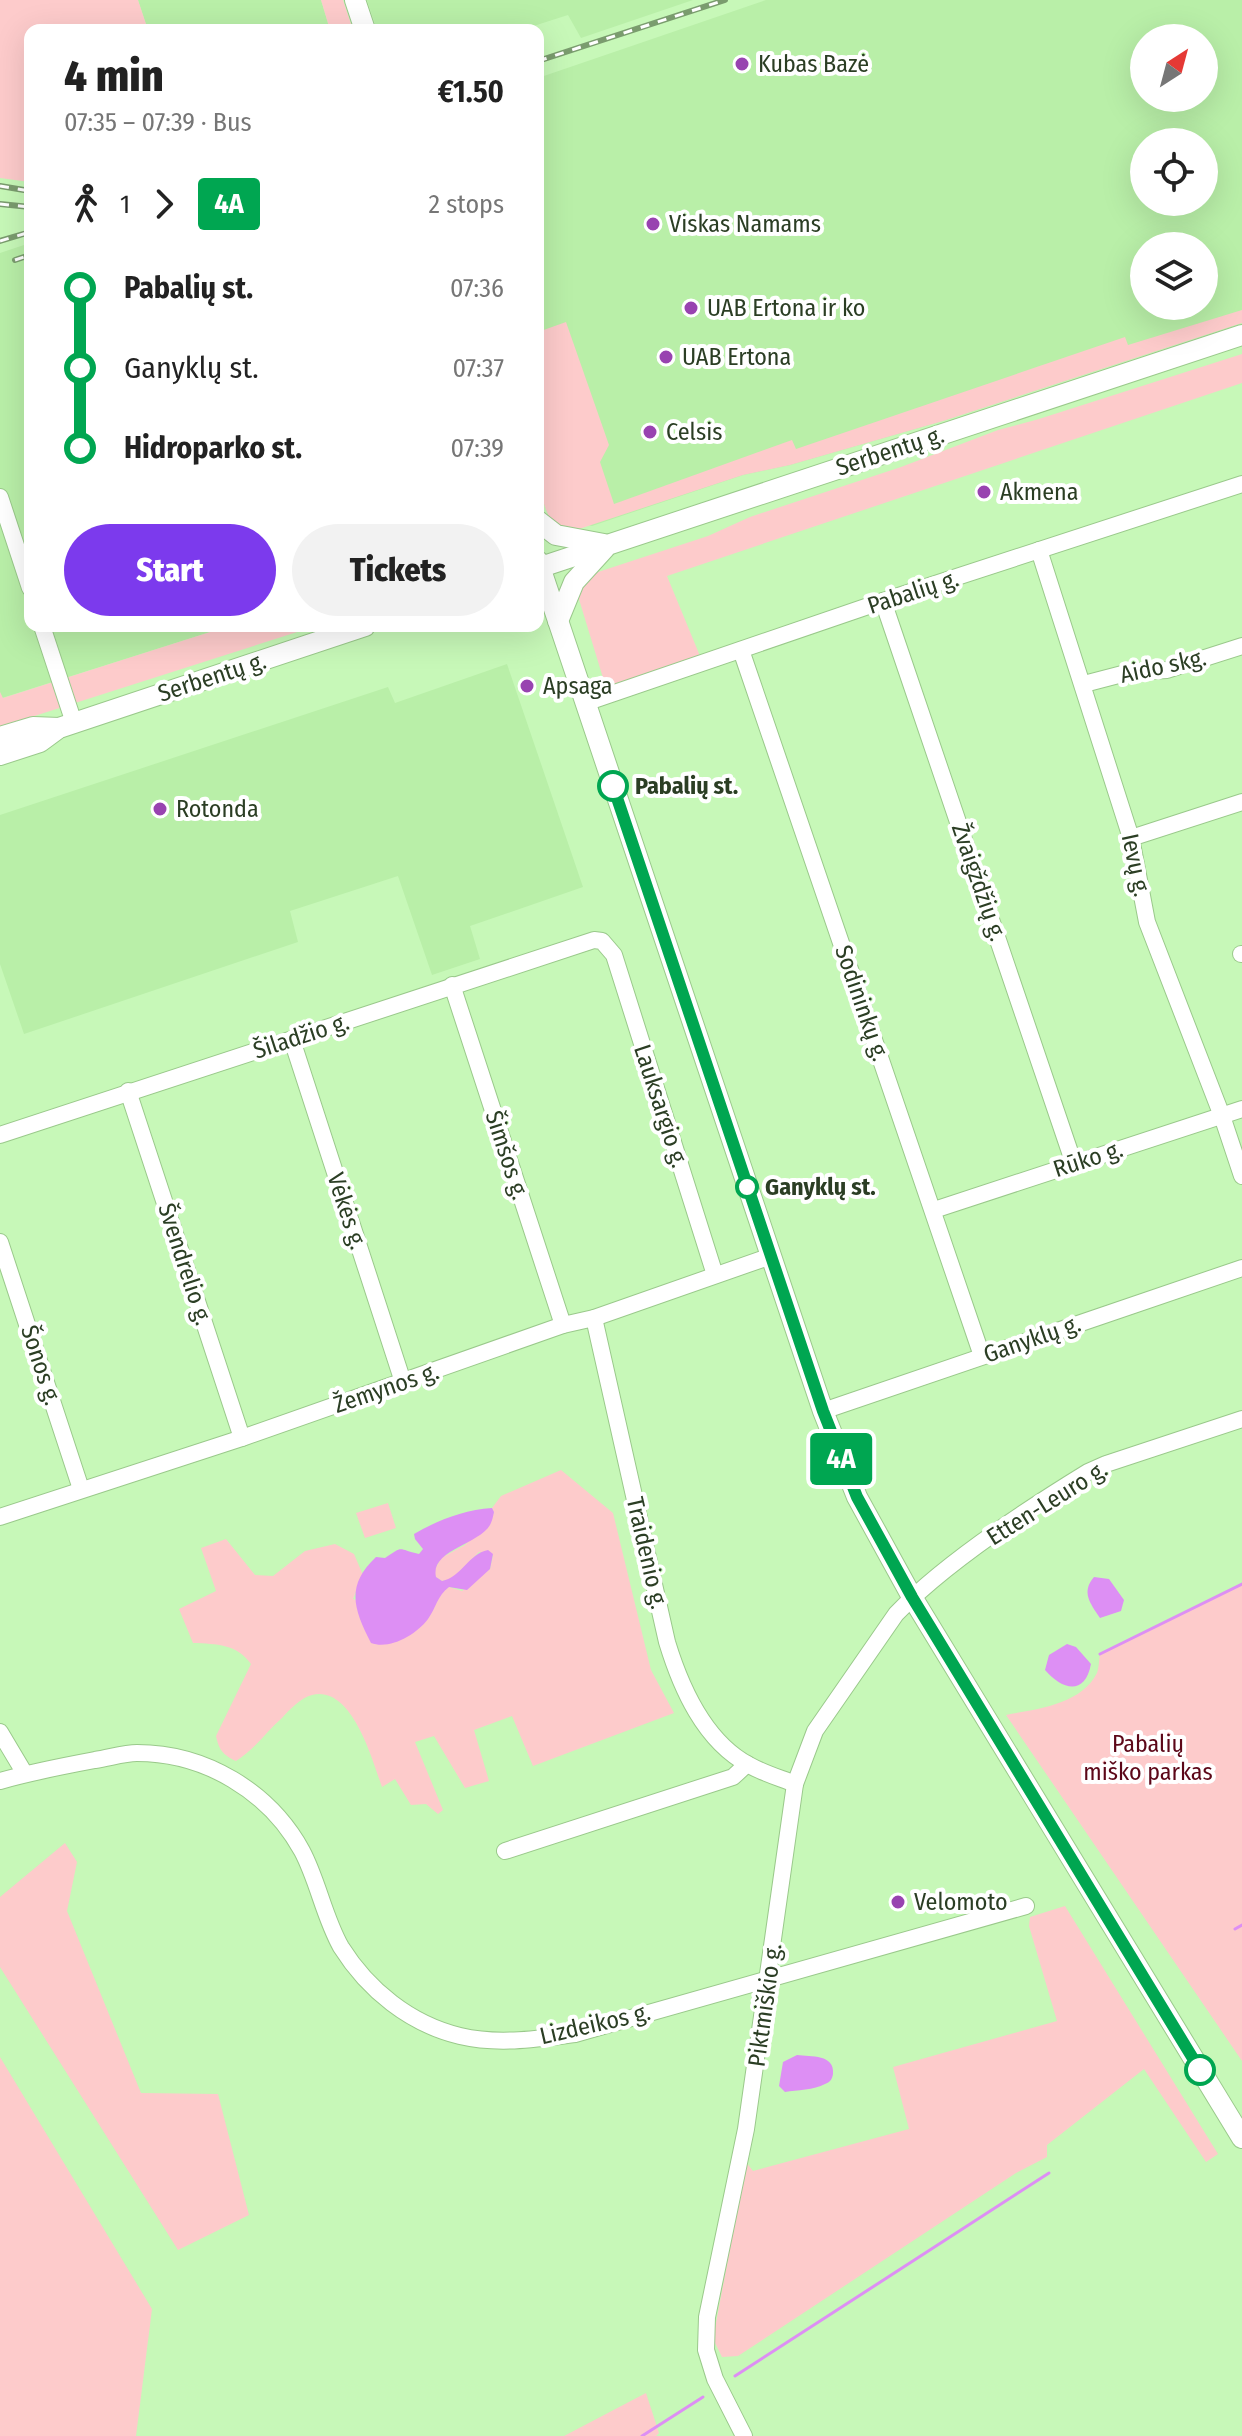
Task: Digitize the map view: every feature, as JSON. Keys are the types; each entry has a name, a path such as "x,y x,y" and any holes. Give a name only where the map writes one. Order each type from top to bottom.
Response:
{"main road":[{"path":"355,0 363,24"},
{"name":"Serbentų g.","path":"544,564 1242,335"},
{"path":"544,526 564,538 608,545"},
{"path":"558,621 574,582 608,545"},
{"path":"544,580 823,1411 857,1497 912,1597 1242,2138"},
{"name":"Serbentų g.","path":"0,755 40,742 67,726 347,632"},
{"name":"Serbentų g.","path":"0,737 33,727 67,726"}],"street":[{"name":"Pabalių g.","path":"585,703 883,601 1242,484"},
{"path":"0,497 24,570"},
{"name":"Ievų g.","path":"1039,550 1131,838 1147,922 1242,1176"},
{"name":"Žvaigždžių g.","path":"883,601 1074,1164"},
{"path":"44,632 67,726"},
{"name":"Aido skg.","path":"1084,684 1130,672 1167,670 1242,646"},
{"name":"Sodininkų g.","path":"741,650 982,1356"},
{"path":"1131,838 1242,802"},
{"name":"Šiladžio g.","path":"0,1135 452,985 594,940 602,941"},
{"name":"Lauksargio g.","path":"602,941 614,955 715,1275"},
{"name":"Šimšos g.","path":"452,985 563,1325"},
{"name":"Vėkės g.","path":"292,1040 403,1382"},
{"name":"Švendrelio g.","path":"128,1091 242,1438"},
{"name":"Rūko g.","path":"934,1210 1242,1109"},
{"name":"Šonos g.","path":"0,1242 81,1489"},
{"name":"Žemynos g.","path":"0,1517 242,1438 563,1325 594,1318 771,1256"},
{"name":"Ganyklų g.","path":"823,1411 1242,1268"},
{"name":"Traidenio g.","path":"594,1318 667,1642 678,1678 710,1730 747,1764 795,1784"},
{"name":"Etten-Leuro g.","path":"912,1597 1016,1520 1088,1472 1242,1419"},
{"name":"Piktmiškio g.","path":"744,2436 715,2379 706,2350 707,2317 746,2129 795,1784 815,1731 896,1614 912,1597"},
{"path":"0,1732 25,1774"},
{"name":"Lizdeikos g.","path":"0,1781 135,1753 181,1758 221,1772 248,1788 280,1821 302,1851 341,1946 370,1983 388,2001 432,2028 489,2040 527,2040 575,2034 1026,1906"},
{"path":"505,1851 733,1777 747,1764"}],"shaded area":[{"path":"138,0 321,0 328,24 146,24"},
{"path":"367,0 693,0 581,38 568,15 540,24 375,24"},
{"path":"766,0 1242,0 1242,323 943,421 790,465 743,475 592,526 548,515 544,503 544,76"},
{"path":"24,245 24,632 210,632 2,698 0,692 0,253"},
{"path":"507,664 583,887 470,926 480,959 432,975 398,876 290,911 298,942 24,1034 0,964 0,815 388,687 395,703"},
{"path":"492,1508 494,1512 490,1525 476,1538 440,1560 436,1577 442,1581 449,1579 475,1556 488,1550 493,1554 490,1569 467,1590 449,1587 428,1619 410,1635 394,1643 371,1643 360,1620 356,1598 356,1588 366,1568 376,1557 385,1558 398,1550 419,1554 423,1549 414,1534 432,1524 461,1513"},
{"path":"1094,1577 1109,1579 1124,1600 1121,1611 1100,1618 1088,1593"},
{"path":"1067,1644 1076,1647 1091,1664 1084,1681 1078,1685 1065,1685 1045,1670 1049,1655"},
{"path":"797,2055 830,2063 833,2074 830,2080 816,2088 785,2092 779,2086 783,2062"}],"green space":[{"path":"0,0 138,0 146,24 24,24 24,181 0,178"},
{"path":"321,0 343,0 351,24 328,24"},
{"path":"1242,310 1242,323 943,421 790,465 743,475 576,530 555,524 545,508 544,330 566,322 609,445 600,462 614,504 792,440 796,449 1125,337 1128,345 1218,320 1218,317"},
{"path":"1242,354 1242,383 667,576 700,656 607,691 578,596 583,584 595,573 708,536 750,517 901,467 998,430"},
{"path":"210,632 297,632 0,727 0,692 3,698"},
{"path":"561,1470 613,1513 651,1670 674,1713 533,1766 512,1716 474,1730 489,1781 465,1788 434,1736 415,1742 443,1810 438,1814 426,1804 411,1805 395,1779 382,1787 366,1743 349,1712 326,1695 312,1695 300,1701 236,1761 222,1752 216,1736 251,1664 233,1649 193,1643 179,1609 216,1591 201,1548 226,1539 255,1575 273,1576 305,1551 335,1544 354,1554 363,1575 353,1599 427,1620 441,1593 449,1587 462,1591 490,1569 493,1555 479,1552 452,1579 442,1581 434,1571 441,1558 465,1545 494,1513 492,1508 501,1496"},
{"path":"388,1503 396,1528 365,1538 356,1513"},
{"name":"Pabalių miško parkas","path":"1242,1584 1242,2061 1006,1715 1044,1708 1069,1699 1090,1684 1097,1673 1100,1654"},
{"path":"65,1843 77,1862 67,1911 141,2093 218,2094 249,2215 178,2250 0,1967 0,1897"},
{"path":"1065,1906 1218,2154 1206,2162 1144,2069 1047,2145 1047,2157 1016,2173 738,2356 722,2357 713,2339 746,2162 753,2171 909,2129 893,2067 1057,2021 1029,1926 1030,1917"},
{"path":"0,2057 152,2309 136,2436 0,2436"},
{"path":"646,2393 659,2433 656,2436 564,2436"}],"waterway":[{"path":"1100,1654 1242,1584"},
{"path":"1235,1929 1242,1925"},
{"path":"735,2376 1049,2173"},
{"path":"642,2436 703,2397"}],"railway":[{"path":"544,59 725,0"},
{"path":"0,186 24,190"},
{"path":"0,204 24,206"},
{"path":"0,241 24,234"},
{"path":"15,260 24,257"}],"bus line":[{"name":"4A","path":"613,786 823,1411 857,1497 912,1597 1200,2070"}],"place":[{"name":"Kubas Bazė","path":"742,64"},
{"name":"Viskas Namams","path":"653,224"},
{"name":"UAB Ertona ir ko","path":"691,308"},
{"name":"UAB Ertona","path":"666,357"},
{"name":"Celsis","path":"650,432"},
{"name":"Akmena","path":"984,492"},
{"name":"Apsaga","path":"527,686"},
{"name":"Pabalių st.","path":"613,786"},
{"name":"Rotonda","path":"160,809"},
{"name":"Ganyklų st.","path":"747,1187"},
{"name":"Velomoto","path":"898,1902"}]}
